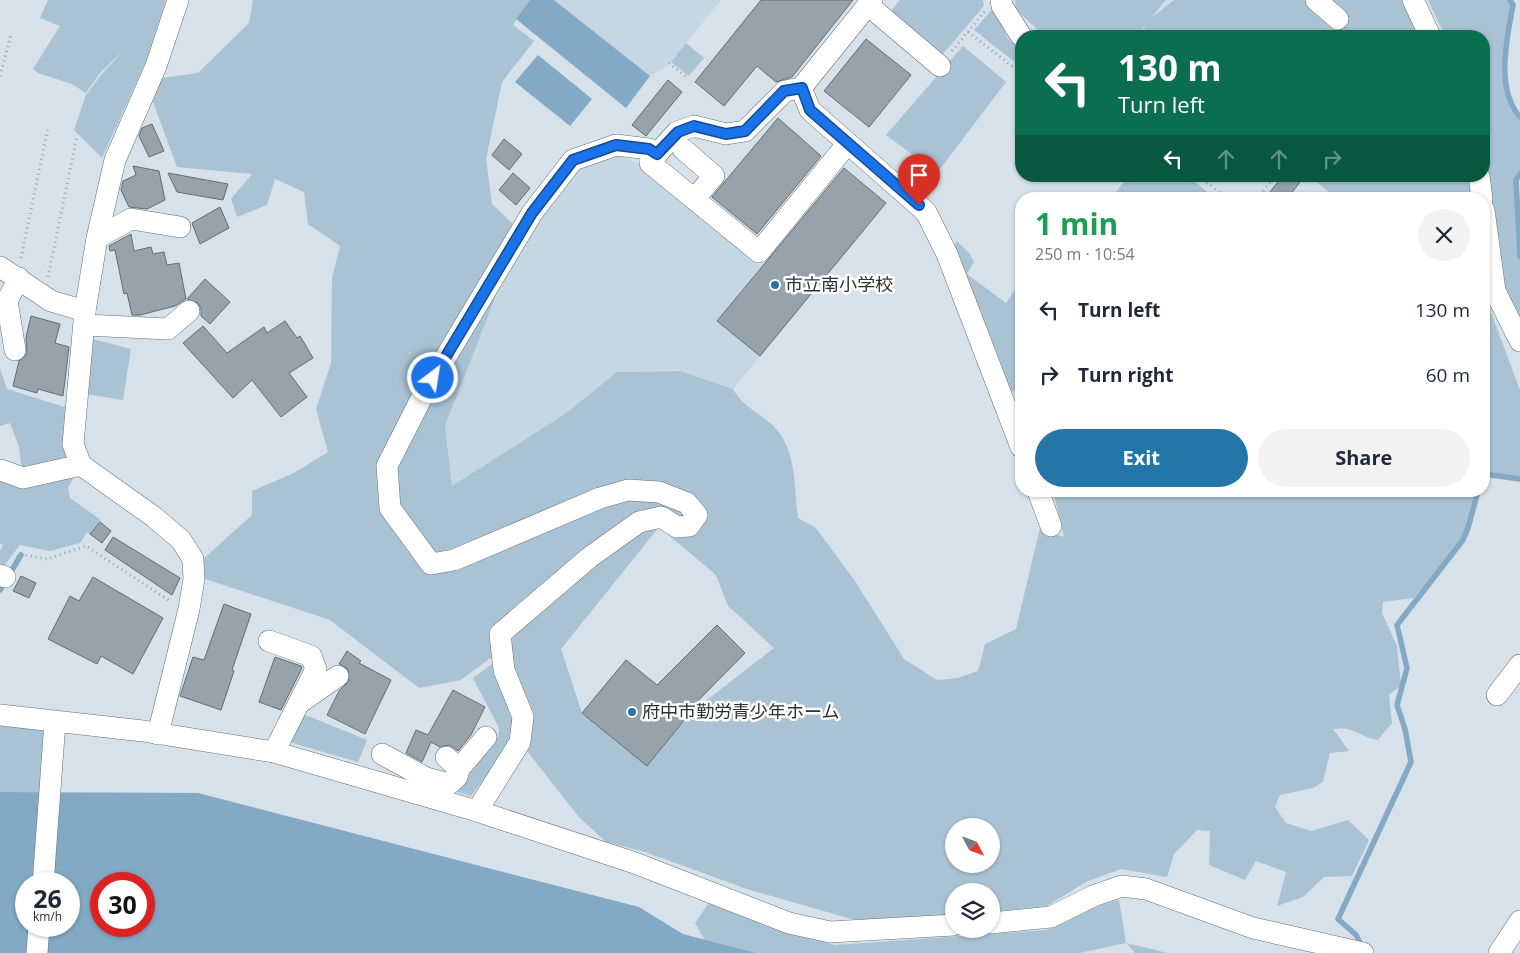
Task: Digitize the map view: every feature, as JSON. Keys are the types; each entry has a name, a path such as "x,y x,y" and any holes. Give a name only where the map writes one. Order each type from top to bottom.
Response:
{"street":[{"path":"158,734 194,579 193,559 181,540 154,517 81,465 73,444 85,318 97,238 115,160 156,66 178,0"},
{"path":"1316,0 1338,19"},
{"path":"1413,0 1427,30"},
{"path":"848,143 759,252 650,162 678,132 694,126 726,134 745,131 784,91 802,88 870,2 946,59"},
{"path":"995,3 1002,6 1017,30"},
{"path":"802,88 810,110 926,212 947,254 1014,405"},
{"path":"477,811 520,742 523,717 504,670 500,634 590,557 639,522 661,517 677,527 689,526 697,515 687,502 659,492 628,490 600,498 454,560 431,564 390,508 387,466 424,394 528,219 573,160 616,145 649,149 657,154"},
{"path":"682,149 714,176 695,198"},
{"path":"97,238 130,220 180,227"},
{"path":"15,350 7,302 13,270 51,301 85,318 168,328 189,311"},
{"path":"1490,293 1520,340"},
{"path":"0,470 23,478 81,465"},
{"path":"1040,497 1051,526"},
{"path":"269,641 311,656 316,669 274,752"},
{"path":"1497,695 1520,665"},
{"path":"299,703 338,676"},
{"path":"0,715 55,729 158,734 274,752 424,787 477,811 636,863 789,923 830,932 945,926"},
{"path":"44,872 55,729"},
{"path":"382,754 424,787 449,784 457,777 452,763 486,737"},
{"path":"1000,922 1051,916 1093,896 1122,886 1146,889 1253,928 1362,953"},
{"path":"1499,953 1520,921"},
{"path":"37,953 39,937"}],"path":[{"path":"946,59 995,3"},
{"path":"968,32 1015,68"},
{"path":"0,76 11,35"},
{"path":"670,63 688,78"},
{"path":"13,270 48,127"},
{"path":"47,282 77,136"},
{"path":"1206,182 1218,192"},
{"path":"3,576 19,554 47,559 86,546 174,603"}],"shaded area":[{"path":"48,0 166,0 147,59 102,158 74,130 86,95 124,50 100,73 86,93 72,84 38,73 33,69 60,26 40,18"},
{"path":"253,0 530,0 513,25 534,41 502,82 486,159 492,204 516,227 494,301 445,426 452,486 565,414 617,372 680,371 733,389 747,406 771,424 783,438 791,460 798,518 816,528 855,581 904,659 937,680 958,678 978,671 985,644 1016,629 1040,528 1064,537 1054,497 1477,497 1463,538 1414,598 1383,602 1382,613 1397,646 1401,685 1389,695 1392,723 1378,740 1351,730 1333,729 1349,751 1330,753 1323,782 1313,788 1280,795 1275,807 1286,823 1311,831 1348,820 1369,840 1352,876 1324,877 1303,897 1277,906 1286,872 1256,861 1245,880 1209,865 1210,831 1197,830 1174,854 1167,877 1121,869 1086,882 1047,906 1000,911 1000,883 945,883 945,916 905,919 851,919 747,889 645,852 606,842 579,817 520,742 531,707 507,657 489,659 461,680 419,688 330,620 205,579 202,560 252,515 252,491 294,473 328,452 316,409 331,363 332,278 340,246 308,224 304,192 275,179 267,205 237,217 231,199 252,174 177,167 152,99 161,78 198,73 249,23","holes":["659,527 716,575 728,606 774,648 690,713 647,766 582,713 561,649"]},
{"path":"530,0 554,0 650,76 626,108 516,19"},
{"path":"554,0 721,0 668,65 650,76"},
{"path":"900,0 983,0 984,6 942,55 889,14"},
{"path":"1015,0 1166,0 1151,18 1174,0 1307,0 1336,24 1336,30 1143,30 1146,24 1142,30 1038,30 1016,10"},
{"path":"1323,0 1407,0 1423,30 1344,30 1343,18"},
{"path":"1428,0 1510,0 1513,5 1507,36 1506,86 1520,117 1520,174 1516,180 1520,256 1520,323 1507,297 1500,270 1490,182 1490,30 1442,30"},
{"path":"994,7 1007,37 1015,46 1015,62 974,30"},
{"path":"686,43 704,58 689,76 671,62"},
{"path":"963,46 1006,82 937,173 886,135"},
{"path":"538,55 592,99 570,126 515,82"},
{"path":"613,153 636,163 644,159 645,166 761,266 717,321 760,356 733,389 677,370 617,372 565,414 452,486 445,426 494,301 533,221 574,172"},
{"path":"1124,182 1195,182 1207,192 1116,192"},
{"path":"1317,182 1475,182 1477,192 1329,192"},
{"path":"957,241 969,253 974,262 967,274 1006,303 1015,290 1015,391 1011,392 951,250"},
{"path":"1490,310 1520,390 1520,478 1507,475 1490,476"},
{"path":"92,339 131,349 123,400 86,394"},
{"path":"0,368 7,389 68,408 69,456 65,466 22,472 19,447 10,423 0,426"},
{"path":"76,473 68,488 70,498 101,520 89,534 87,532 80,543 50,551 20,545 0,571 0,552 3,545 0,543 0,476"},
{"path":"496,661 517,721 503,755 471,796 455,791 470,764 498,737 499,728 473,678"},
{"path":"303,714 367,740 358,762 289,742"},
{"path":"0,722 47,730 49,792 0,792"},
{"path":"0,792 198,793 639,907 683,934 756,953 0,953"},
{"path":"711,900 801,935 835,945 945,937 1000,938 1000,933 1047,930 1092,909 1119,900 1126,943 1079,953 749,953 707,944 695,923"},
{"path":"1126,943 1168,953 1135,953"}],"building":[{"path":"761,0 853,0 792,77 776,82 757,66 724,106 695,82"},
{"path":"866,39 911,75 869,127 824,91"},
{"path":"668,80 682,92 646,136 632,125"},
{"path":"778,118 821,156 757,234 712,197"},
{"path":"152,124 164,151 149,157 139,136 142,128"},
{"path":"504,139 522,154 509,170 492,155"},
{"path":"133,166 159,171 165,200 147,209 129,207 121,190 123,181 136,175"},
{"path":"844,168 886,203 760,356 717,321"},
{"path":"168,173 228,184 223,200 177,192"},
{"path":"513,173 530,188 516,205 499,190"},
{"path":"1278,182 1300,182 1292,192 1270,192"},
{"path":"220,207 229,228 200,244 192,223"},
{"path":"131,234 134,251 151,247 153,254 164,252 167,265 179,263 186,299 175,306 140,315 132,315 127,293 124,294 115,250 110,251 109,246"},
{"path":"205,279 230,302 210,324 201,316 201,308 198,303 187,299"},
{"path":"31,316 60,324 55,343 69,347 63,396 38,389 37,393 13,386 19,361 27,354 26,337"},
{"path":"285,321 297,338 300,336 313,358 289,373 307,397 281,417 252,380 233,398 183,343 203,326 227,353 264,327 267,333"},
{"path":"100,522 111,531 102,543 90,534"},
{"path":"113,537 180,578 172,595 105,550"},
{"path":"21,576 36,583 29,598 13,591"},
{"path":"93,577 163,618 133,674 101,656 97,664 48,639 70,596 79,601"},
{"path":"224,604 251,614 221,710 180,696 193,657 204,660"},
{"path":"717,625 745,653 688,711 690,713 647,766 582,713 626,660 657,685"},
{"path":"347,651 361,661 359,663 391,680 365,734 327,715 339,691 349,681 348,669 339,664"},
{"path":"275,657 302,668 281,710 259,702"},
{"path":"453,690 485,707 471,735 458,751 449,745 440,747 431,742 422,762 406,753 416,730 428,735"}],"waterway":[{"path":"1510,0 1513,5 1506,48 1505,78 1512,106 1520,117"},
{"path":"1520,174 1516,180 1520,256"},
{"path":"1490,475 1520,479"},
{"path":"1362,947 1356,935 1338,919 1411,762 1405,729 1397,705 1407,668 1397,625 1463,540 1476,497"},
{"path":"0,590 21,555"}],"place":[{"name":"市立南小学校","path":"775,285"},
{"name":"府中市勤労青少年ホーム","path":"632,712"}],"route":[{"path":"433,378 532,213 573,160 616,145 637,146 649,149 657,154 678,132 694,126 726,134 745,131 784,91 802,88 810,110 919,205"}]}
